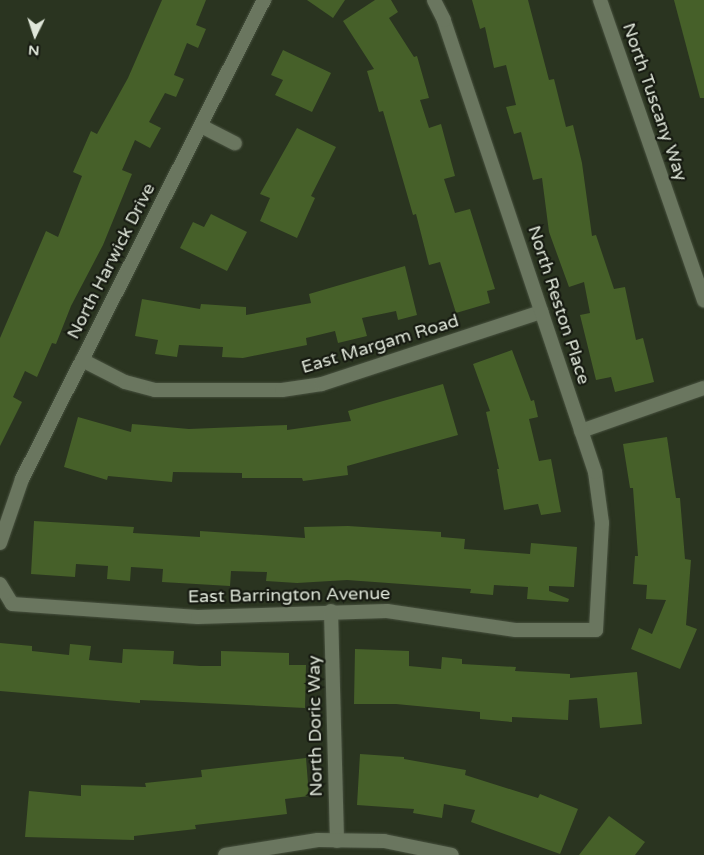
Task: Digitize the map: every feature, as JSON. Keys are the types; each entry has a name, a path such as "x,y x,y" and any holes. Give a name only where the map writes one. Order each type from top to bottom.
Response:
{"street":[{"name":"North Harwick Drive","path":"0,543 22,480 264,0"},
{"name":"North Reston Place","path":"434,0 444,20 595,472 602,523 596,630"},
{"name":"North Tuscany Way","path":"600,0 704,301"},
{"path":"201,126 235,143"},
{"name":"East Margam Road","path":"82,360 125,382 155,390 282,390 322,384 542,312"},
{"path":"581,431 704,388"},
{"name":"East Barrington Avenue","path":"0,584 12,604 198,617 331,611 387,611 516,630 596,630"},
{"name":"North Doric Way","path":"331,611 337,841"},
{"path":"225,855 318,840 384,841 452,855"}],"building":[{"path":"162,0 206,0 196,25 206,29 198,48 187,43 174,75 184,79 176,97 165,93 149,122 161,128 150,148 135,140 122,170 132,174 103,245 71,306 56,344 52,343 37,377 25,371 13,397 22,402 0,446 0,338 46,231 58,237 82,176 73,172 91,131 97,134 128,78"},
{"path":"307,0 345,0 333,18"},
{"path":"375,0 391,0 398,12 389,18 414,57 417,56 429,98 420,100 429,128 441,124 455,176 444,179 455,213 470,209 495,289 487,291 490,303 456,313 440,262 429,265 416,214 413,215 383,111 379,112 367,71 374,69 343,21"},
{"path":"472,0 528,0 549,80 554,79 566,127 573,125 582,163 592,236 596,235 614,289 625,287 636,340 643,338 654,382 615,392 611,377 596,380 580,315 590,313 584,282 569,287 549,232 542,178 533,180 521,132 514,134 506,107 516,105 506,65 494,68 485,27 480,29"},
{"path":"674,0 704,0 704,98 700,98"},
{"path":"283,50 331,73 312,112 275,95 283,80 271,75"},
{"path":"297,128 336,147 311,196 315,198 297,238 260,221 270,198 260,194"},
{"path":"211,214 247,232 227,271 180,248 193,222 204,227"},
{"path":"405,266 417,315 398,320 396,311 362,318 367,336 338,343 335,331 306,338 307,345 243,358 222,357 223,347 179,345 177,357 155,354 158,340 135,336 142,299 200,309 201,304 246,307 246,315 311,303 309,294"},
{"path":"512,350 531,401 534,400 538,417 529,419 539,461 551,459 561,512 541,515 538,504 504,510 497,469 499,469 486,412 490,411 473,364"},
{"path":"443,384 458,435 347,466 348,475 303,481 302,478 242,478 242,473 173,472 172,482 108,476 107,480 64,467 78,417 131,432 132,424 189,429 287,425 287,430 351,421 348,411"},
{"path":"667,437 676,498 680,498 685,559 691,560 686,625 697,629 680,669 631,649 639,628 652,634 666,600 646,599 647,585 633,584 635,556 638,556 633,488 630,488 623,444"},
{"path":"34,521 134,527 133,533 200,537 200,531 305,538 304,527 348,526 441,532 441,537 465,539 464,549 530,554 531,543 577,547 574,587 549,586 549,591 569,599 568,602 527,599 528,587 494,585 493,595 470,593 471,589 347,580 297,583 266,581 267,572 231,571 230,586 162,582 163,569 131,567 130,581 107,579 108,566 76,564 75,577 31,574"},
{"path":"0,643 32,646 32,651 69,655 70,644 91,646 89,660 122,663 123,649 174,651 173,664 200,666 221,666 221,651 289,653 289,665 306,665 305,708 140,700 140,703 0,691"},
{"path":"355,649 409,651 409,666 441,669 442,657 462,659 462,664 516,667 515,671 570,674 570,678 637,672 642,724 600,728 597,698 569,700 568,720 512,717 512,722 480,719 480,712 396,704 354,704"},
{"path":"360,754 404,757 404,759 466,770 465,775 538,798 540,794 578,809 560,854 471,822 475,810 444,804 442,818 413,813 414,809 357,805"},
{"path":"306,758 309,796 285,799 287,814 195,825 196,829 134,836 134,840 25,837 29,791 81,796 81,785 146,787 145,783 202,777 201,770"},
{"path":"609,816 645,842 635,855 579,855"}]}
